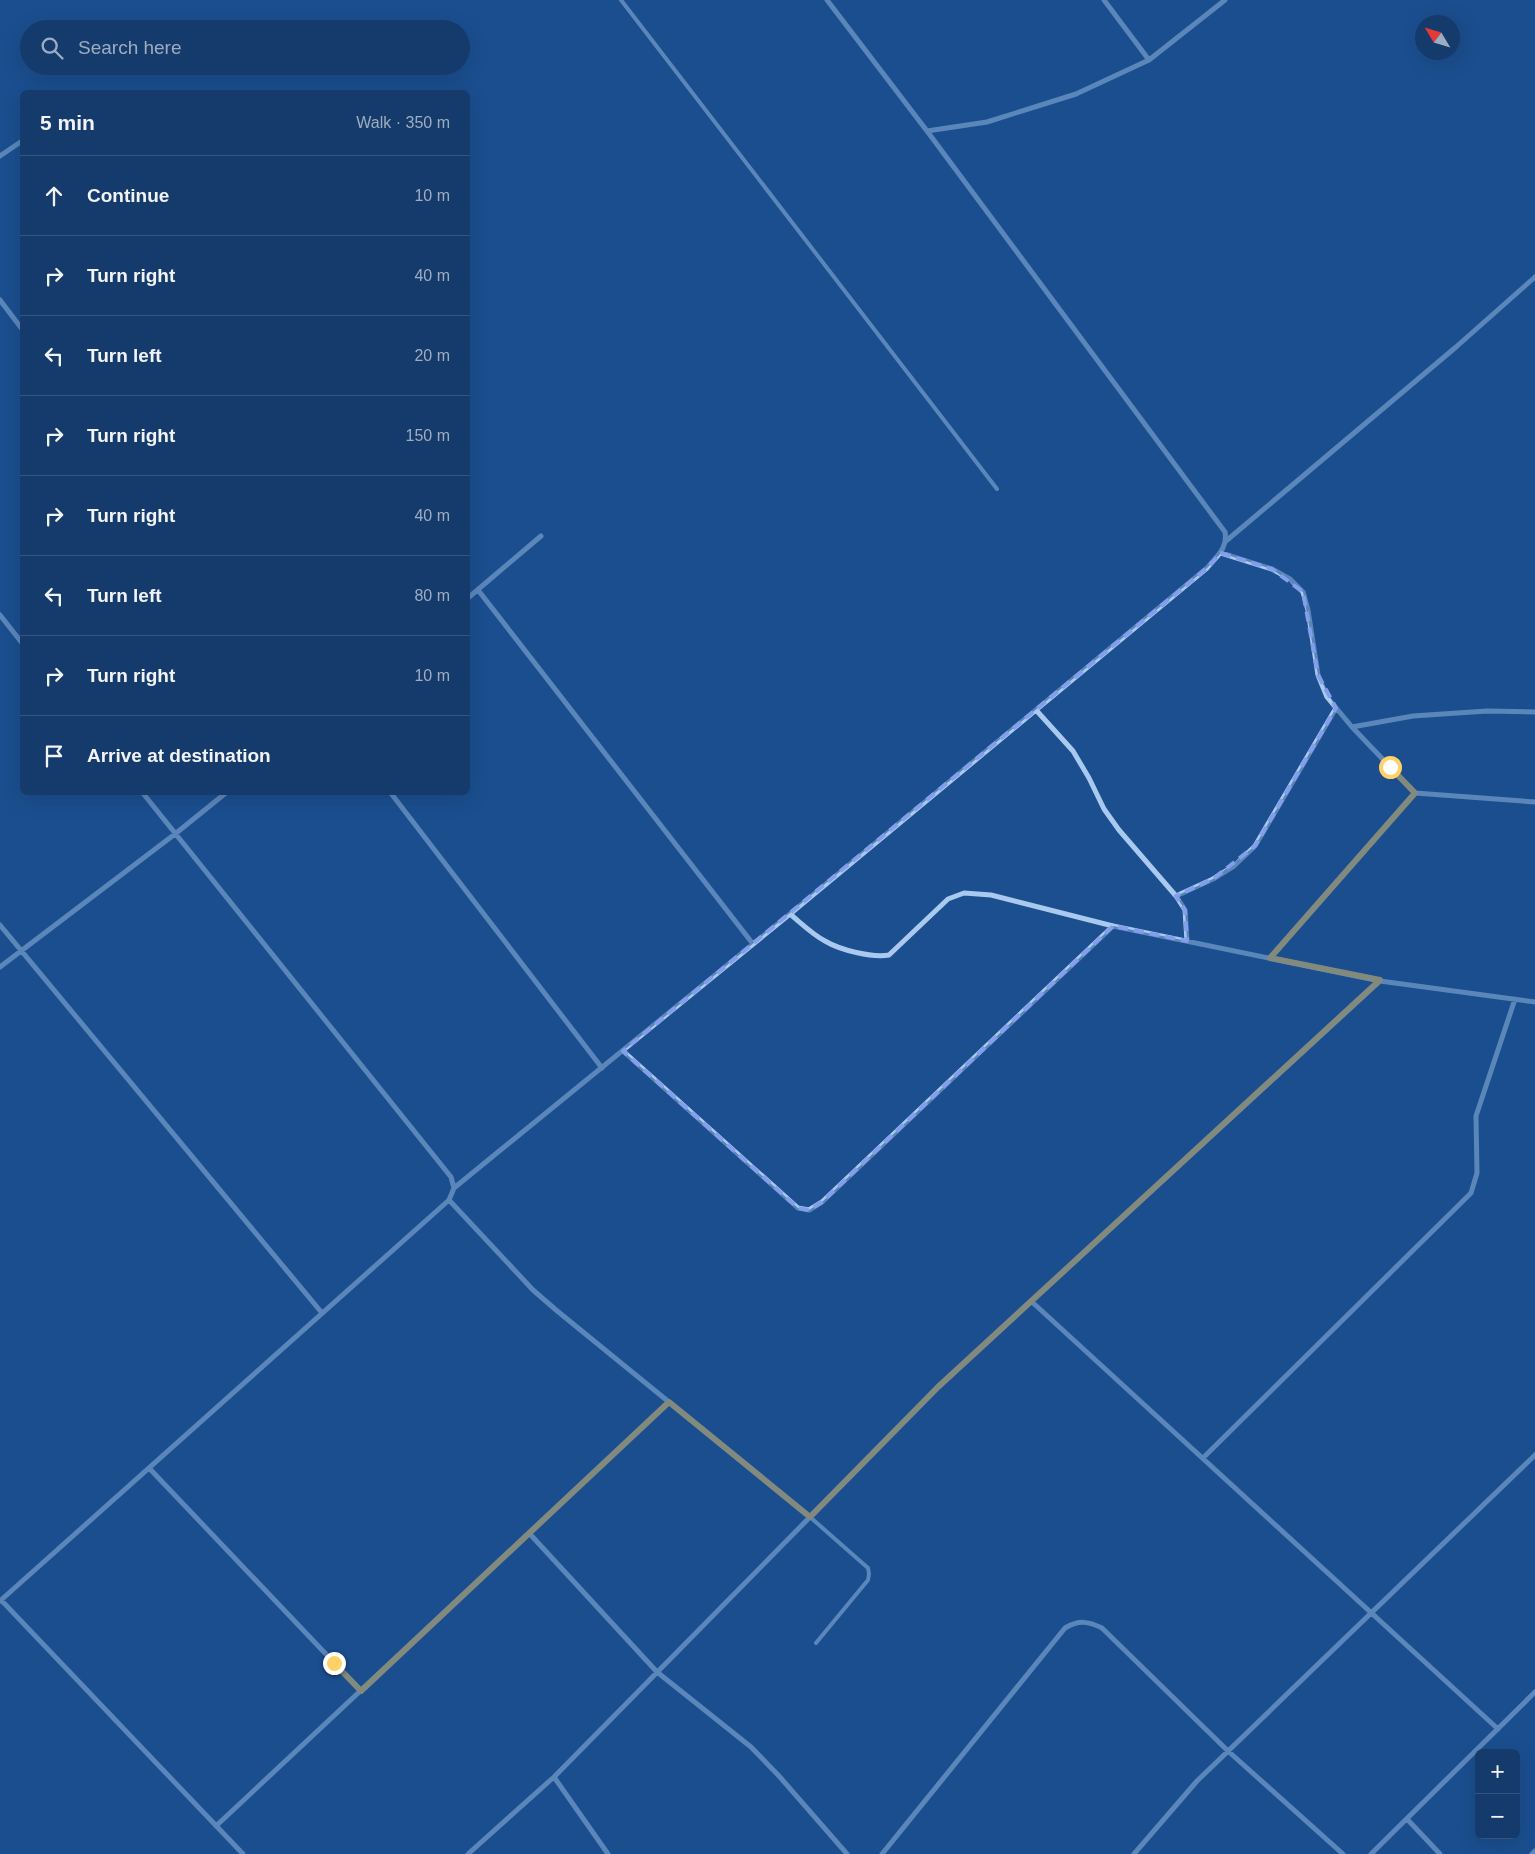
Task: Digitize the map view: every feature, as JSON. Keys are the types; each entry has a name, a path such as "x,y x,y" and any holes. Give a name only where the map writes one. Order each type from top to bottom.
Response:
{"street":[{"path":"827,0 927,131 1225,532 1226,541"},
{"path":"1104,0 1150,60"},
{"path":"927,131 988,122 1076,94 1150,60 1225,0"},
{"path":"0,156 20,143"},
{"path":"243,1854 0,1600 449,1200 454,1188 754,944 1207,568 1220,553 1226,541 1456,347 1535,277"},
{"path":"0,300 20,325"},
{"path":"470,596 541,536"},
{"path":"1220,553 1272,569 1290,580 1303,592 1308,610 1318,675 1327,697 1352,727 1415,793 1535,802"},
{"path":"478,590 754,944"},
{"path":"0,615 20,640"},
{"path":"1176,896 1220,875 1234,866 1255,846 1336,708"},
{"path":"1036,710 1073,751 1104,809 1119,830 1176,896 1185,910 1187,941"},
{"path":"1352,727 1414,716 1487,711 1535,712"},
{"path":"1270,958 1415,793"},
{"path":"144,795 451,1177 454,1188"},
{"path":"0,967 175,834 222,795"},
{"path":"392,795 602,1068"},
{"path":"790,914 824,941 842,948 879,957 889,955 948,899 964,893 991,895 1113,926 1380,980 1535,1002"},
{"path":"0,925 322,1313"},
{"path":"623,1051 798,1208 810,1210 822,1202 1113,926"},
{"path":"468,1854 554,1777 938,1387 1380,980"},
{"path":"1203,1458 1471,1193 1478,1173 1476,1116 1515,999"},
{"path":"449,1200 533,1290 810,1517"},
{"path":"1031,1301 1498,1729"},
{"path":"216,1826 669,1402"},
{"path":"1134,1854 1198,1781 1228,1751 1535,1455"},
{"path":"149,1468 361,1691"},
{"path":"529,1533 657,1672 751,1747 847,1854"},
{"path":"882,1854 1065,1628 1076,1622 1090,1622 1102,1628 1228,1751 1343,1854"},
{"path":"1371,1854 1535,1692"},
{"path":"554,1777 608,1854"},
{"path":"1407,1819 1440,1854"},
{"path":"1532,1854 1535,1851"}],"lane":[{"path":"621,0 997,489"},
{"path":"810,1517 868,1568 869,1574 868,1580 816,1643"}],"highlighted area":[{"path":"1221,553 1272,569 1303,592 1318,675 1336,708 1255,846 1213,879 1176,896 1185,910 1187,941 1113,926 822,1202 809,1210 798,1208 623,1051 1207,568"}],"route":[{"path":"334,1663 361,1691 669,1402 810,1517 938,1387 1380,980 1270,958 1415,793 1390,767"}]}
